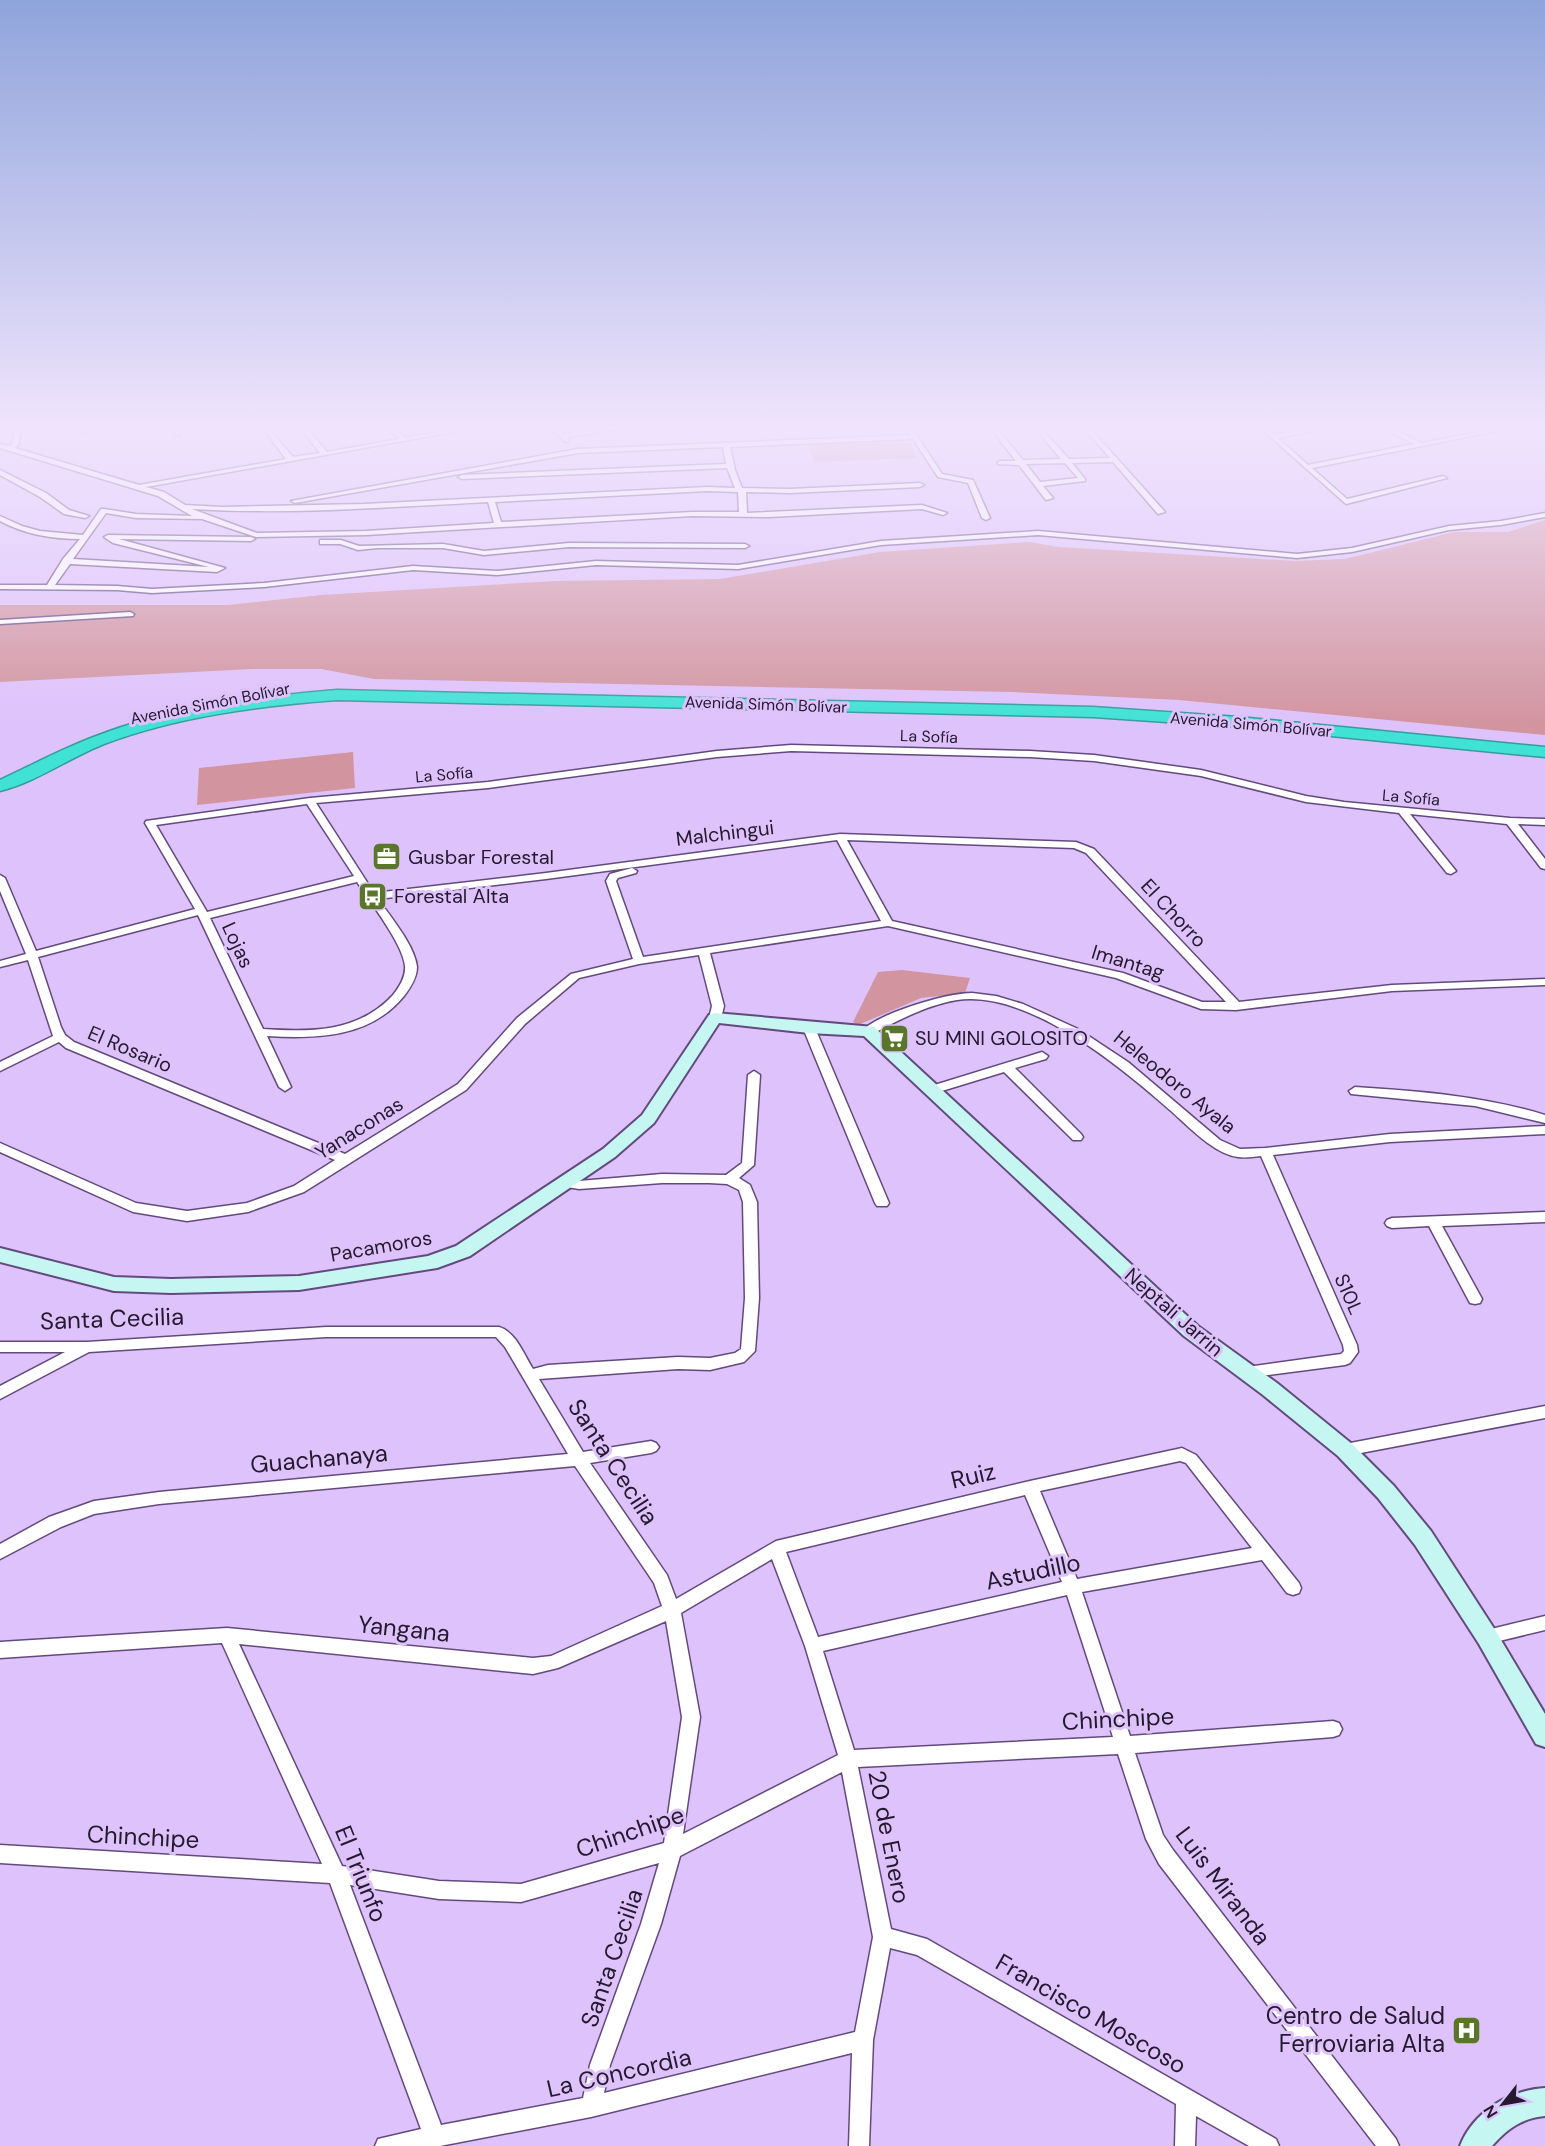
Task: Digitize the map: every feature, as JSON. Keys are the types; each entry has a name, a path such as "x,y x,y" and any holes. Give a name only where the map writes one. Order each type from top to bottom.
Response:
{"highway":[{"name":"Avenida Simón Bolívar","path":"0,772 91,732 151,712 261,690 330,685 580,687 1082,702 1234,710 1545,742"},
{"name":"Avenida Simón Bolívar","path":"0,786 98,741 164,720 273,700 337,695 1093,712 1239,722 1545,752"}],"street":[{"path":"18,525 59,537 84,537"},
{"path":"50,586 93,525"},
{"path":"227,525 256,537 341,542 358,548 443,546 484,553 569,545 745,546"},
{"path":"66,561 217,570 221,568 108,537 256,537 366,533 470,525"},
{"path":"0,587 50,586 152,591 221,589 413,568 497,573 596,564 738,567 881,543 1038,533 1297,556 1352,550 1449,528 1479,525"},
{"path":"0,622 130,614"},
{"name":"La Sofía","path":"150,823 310,801 488,785 717,754 791,748 1019,753 1094,758 1201,773 1306,799 1403,812 1545,822"},
{"path":"258,1032 298,1035 341,1031 359,1026 377,1017 400,995 411,970 405,948 310,801"},
{"path":"1403,812 1451,871"},
{"path":"1510,821 1545,866"},
{"name":"Lojas","path":"150,823 202,914 285,1087"},
{"path":"840,837 888,923"},
{"name":"Malchingui","path":"373,896 840,837 1084,847"},
{"name":"El Chorro","path":"1084,847 1236,1006"},
{"path":"639,961 611,881 614,876 621,873 663,865 672,858"},
{"name":"El Rosario","path":"0,878 4,896 32,955 60,1037 70,1045 344,1160"},
{"path":"0,964 360,878"},
{"name":"Imantag","path":"704,952 888,923 1119,975 1201,1005 1236,1006 1392,988 1545,982"},
{"path":"704,952 718,1006 715,1018 809,1028 868,1031"},
{"name":"Yanaconas","path":"0,1147 133,1207 187,1216 248,1207 299,1189 462,1087 521,1021 575,976 639,961 704,952"},
{"name":"Heleodoro Ayala","path":"868,1031 935,1001 959,996 983,997 1042,1014 1072,1028 1099,1045 1226,1149 1238,1153 1390,1138 1545,1131"},
{"name":"Pacamoros","path":"0,1255 114,1284 171,1286 299,1283 430,1263 463,1251 609,1153 648,1119 715,1018"},
{"path":"809,1028 882,1203"},
{"name":"Neptali Jarrin","path":"868,1031 1191,1331 1345,1450 1386,1492 1423,1538 1487,1636 1545,1736"},
{"path":"0,1067 60,1037"},
{"path":"932,1090 1042,1056"},
{"path":"1006,1067 1077,1137"},
{"path":"728,1180 748,1165 754,1075"},
{"path":"1355,1091 1470,1100 1545,1119"},
{"name":"S10L","path":"1245,1371 1345,1359 1351,1352 1350,1345 1265,1152"},
{"path":"530,1375 548,1371 678,1363 710,1364 739,1358 748,1351 752,1298 750,1202 747,1189 739,1183 728,1180 629,1181 579,1185 566,1183"},
{"path":"1392,1222 1545,1216"},
{"path":"1433,1221 1475,1299"},
{"name":"Santa Cecilia","path":"0,1347 87,1347 326,1332 499,1332 510,1343 579,1459 661,1580 672,1610 691,1717 672,1850 651,1924 600,2065 591,2108"},
{"path":"0,1393 87,1347"},
{"path":"1345,1450 1545,1412"},
{"name":"Guachanaya","path":"0,1552 55,1522 94,1508 159,1498 579,1459 651,1447"},
{"name":"Ruiz","path":"776,1548 1030,1487 1182,1454 1191,1459 1265,1553"},
{"name":"Luis Miranda","path":"1030,1487 1072,1587 1155,1839 1166,1857 1389,2146"},
{"name":"Yangana","path":"0,1650 227,1635 533,1666 552,1663 672,1610 776,1548"},
{"name":"20 de Enero","path":"776,1548 813,1646 849,1759 883,1937 862,2040 859,2146"},
{"path":"1265,1553 1293,1588"},
{"name":"Astudillo","path":"813,1646 1072,1587 1265,1553"},
{"path":"1487,1636 1545,1623"},
{"name":"El Triunfo","path":"227,1635 336,1874 435,2137"},
{"name":"Chinchipe","path":"0,1854 336,1874 439,1890 521,1893 672,1850 849,1759 1125,1745 1333,1729"},
{"name":"Francisco Moscoso","path":"883,1937 920,1946 1269,2146"},
{"name":"La Concordia","path":"386,2146 591,2108 862,2040"},
{"path":"1185,2146 1186,2097"},
{"path":"1474,2146 1486,2129 1504,2114 1545,2102"}],"shaded area":[{"path":"1529,525 1545,525 1545,735 1179,700 1012,692 374,679 321,669 252,669 0,682 0,605 228,605 321,595 556,581 720,579 880,552 1029,542 1059,547 1294,561 1345,559 1454,532 1508,532"},
{"path":"353,752 355,788 197,805 199,768"},
{"path":"902,970 970,978 965,993 921,998 858,1025 853,1022 878,972"}],"place":[{"name":"Gusbar Forestal","path":"387,857"},
{"name":"Forestal Alta","path":"373,896"},
{"name":"SU MINI GOLOSITO","path":"894,1038"},
{"name":"Centro de Salud Ferroviaria Alta","path":"1466,2030"}]}
